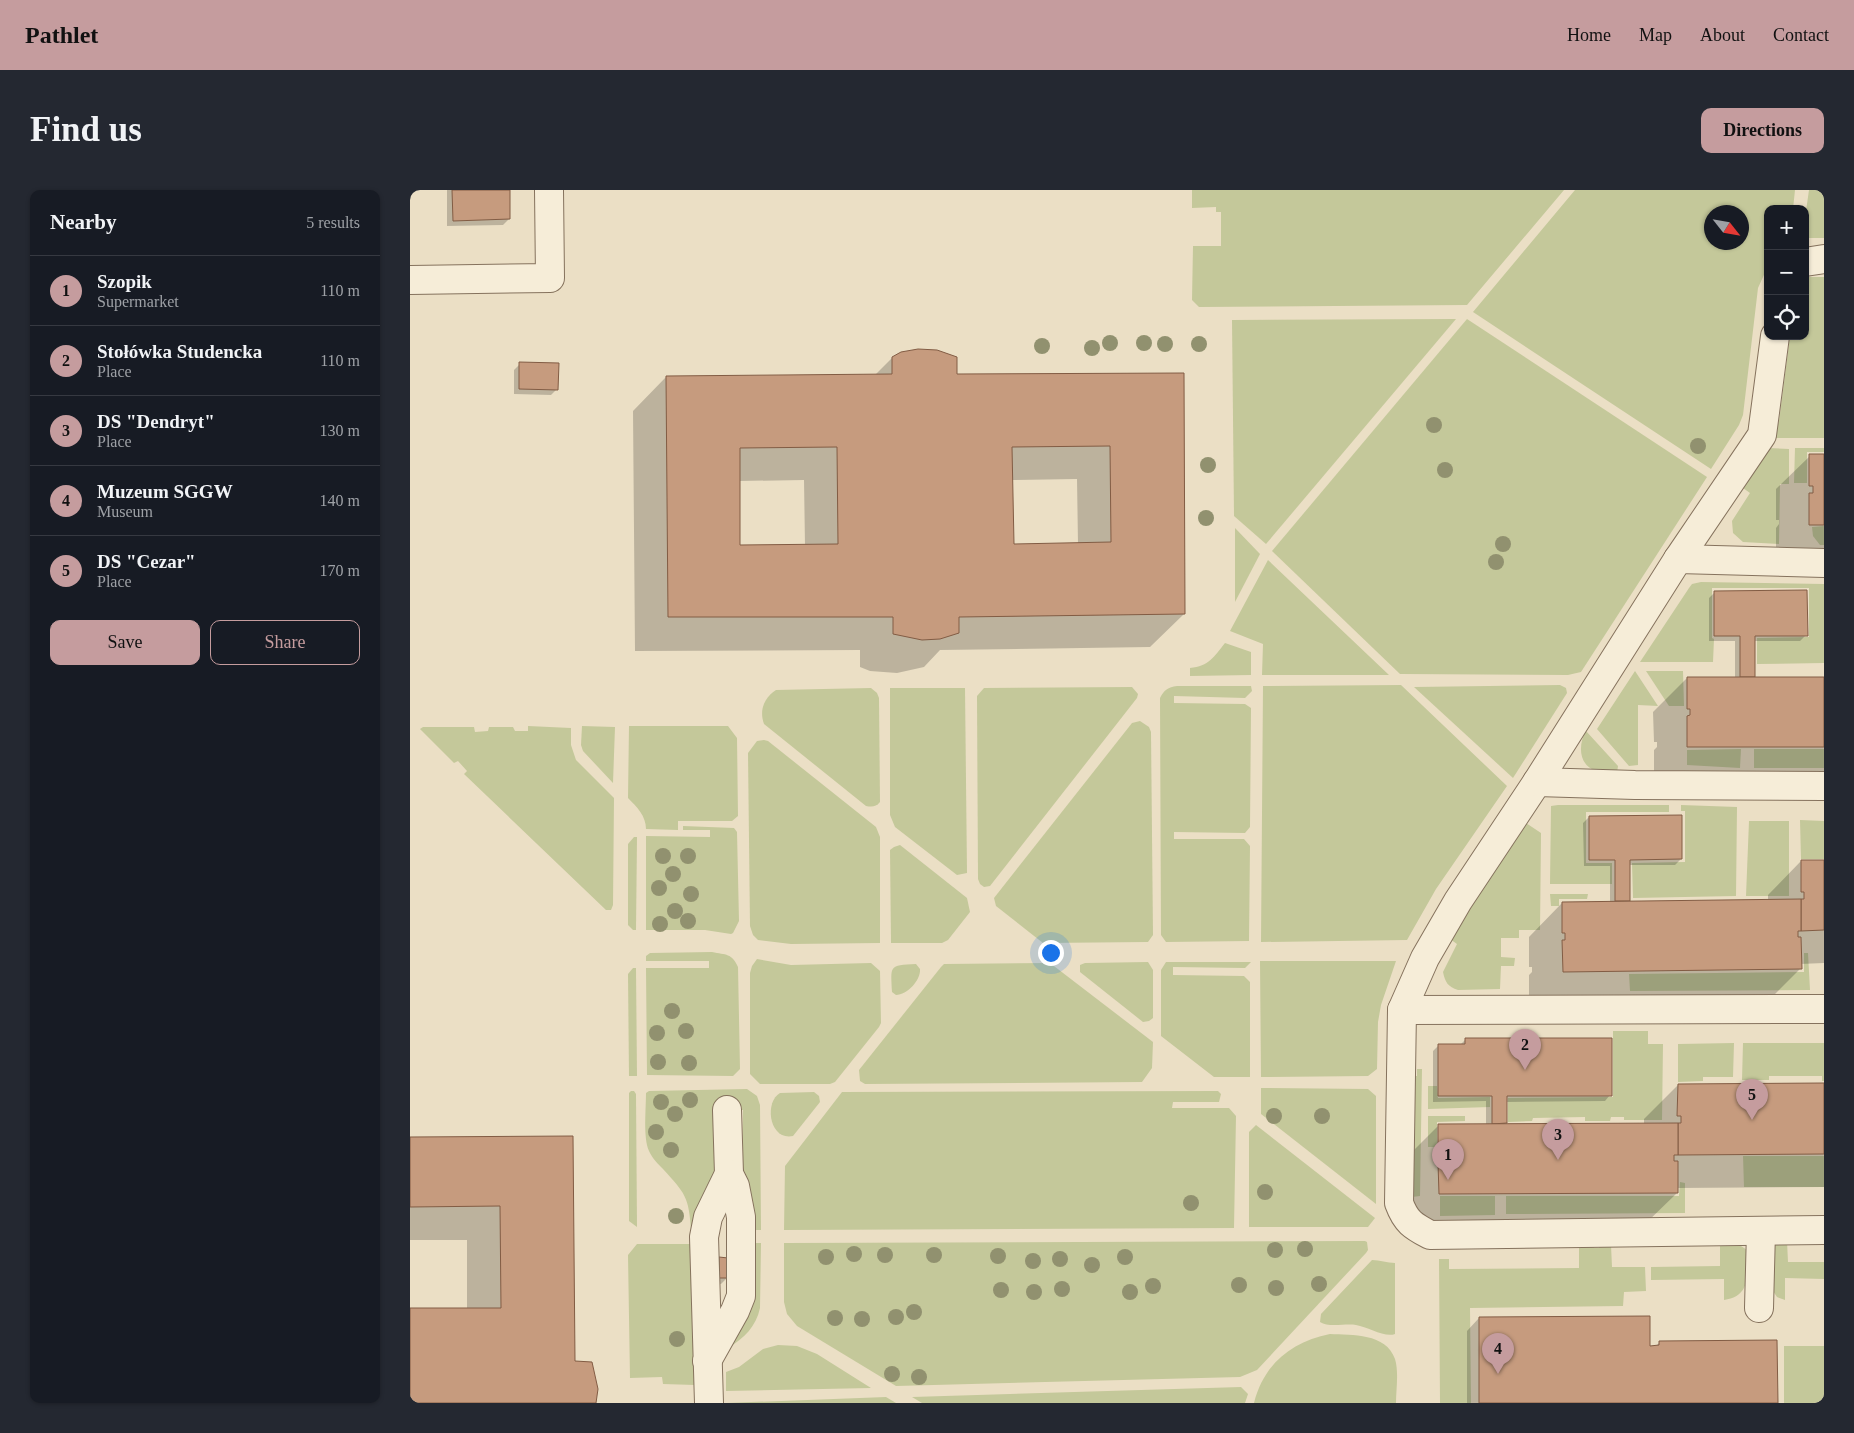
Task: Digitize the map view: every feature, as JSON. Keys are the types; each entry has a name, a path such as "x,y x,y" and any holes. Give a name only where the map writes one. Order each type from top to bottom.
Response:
{"lane":[{"path":"410,280 550,278 549,190"},
{"path":"1809,261 1824,259"},
{"path":"1774,340 1762,434 1678,560 1537,782 1458,901 1425,958 1402,1010 1399,1203 1404,1216 1413,1226 1430,1235 1824,1230"},
{"path":"1678,560 1824,564"},
{"path":"1537,782 1635,785 1824,786"},
{"path":"1402,1010 1824,1009"},
{"path":"707,1361 735,1311 741,1296 742,1217 735,1186 729,1174 727,1110"},
{"path":"709,1403 704,1237 708,1217 729,1174"},
{"path":"1759,1308 1760,1231"}],"green space":[{"path":"1192,190 1564,190 1467,305 1199,307 1192,300 1193,246 1221,246 1221,212 1216,212 1216,207 1192,208"},
{"path":"1575,190 1795,190 1793,205 1764,205 1764,275 1758,288 1743,415 1739,425 1711,469 1473,312"},
{"path":"1809,190 1824,190 1824,238 1809,238 1809,205 1807,205"},
{"path":"1809,277 1824,277 1824,438 1773,438 1779,421 1789,340 1809,340"},
{"path":"1456,319 1266,544 1234,516 1232,320"},
{"path":"1467,319 1707,477 1581,672 1568,675 1400,674 1272,551"},
{"path":"1768,448 1789,449 1789,484 1780,484 1779,544 1743,542 1733,533 1732,521 1750,493 1743,488"},
{"path":"1795,448 1824,448 1824,452 1807,452 1807,483 1794,483"},
{"path":"1824,526 1824,545 1820,545 1813,536 1812,527"},
{"path":"1235,528 1260,554 1235,602"},
{"path":"1268,560 1389,675 1262,675 1263,644 1230,631"},
{"path":"1701,582 1824,584 1824,663 1757,664 1757,638 1809,637 1809,588 1712,588 1713,662 1640,662 1692,584"},
{"path":"1225,643 1251,652 1251,675 1190,676 1190,668 1207,663"},
{"path":"1635,671 1658,706 1638,705 1638,765 1629,766 1597,729"},
{"path":"1646,671 1683,671 1684,706 1669,706"},
{"path":"1401,685 1507,786 1436,889 1407,940 1261,942 1263,686"},
{"path":"1560,685 1566,688 1567,693 1513,778 1414,687"},
{"path":"1177,686 1251,686 1252,691 1245,698 1174,696 1174,703 1245,704 1251,708 1250,827 1245,833 1174,832 1174,839 1244,839 1250,846 1249,941 1166,942 1161,935 1160,698 1167,689"},
{"path":"1132,687 1138,694 1137,698 990,886 984,887 980,884 978,879 977,696 984,688"},
{"path":"871,688 877,693 879,698 880,802 875,806 866,806 764,724 762,709 768,697 776,690"},
{"path":"890,688 965,688 967,873 957,875 895,827 890,815"},
{"path":"1140,721 1149,727 1151,732 1153,935 1148,942 1043,943 996,906 994,898 1132,723"},
{"path":"528,726 571,728 571,745 576,760 614,798 613,905 611,910 606,910 464,774 467,771 458,761 454,763 420,729 423,727 474,727 475,732 488,731 489,727 513,727 515,731 528,731"},
{"path":"582,726 615,727 613,783 583,751 581,745"},
{"path":"629,726 728,726 737,738 738,816 732,821 678,821 678,830 646,829 643,816 628,798"},
{"path":"1586,731 1618,766 1617,773 1597,771 1583,760 1581,748"},
{"path":"757,741 768,741 876,827 880,837 880,943 791,944 758,940 753,935 750,926 748,753"},
{"path":"1741,749 1740,768 1687,765 1687,750"},
{"path":"1754,749 1824,749 1824,768 1754,768"},
{"path":"1669,805 1669,812 1586,812 1586,863 1612,863 1612,884 1550,884 1551,806"},
{"path":"1681,805 1737,807 1736,896 1633,898 1632,863 1685,862 1685,811 1681,811"},
{"path":"1800,820 1824,821 1824,859 1801,859"},
{"path":"1749,821 1789,821 1789,896 1746,896"},
{"path":"1526,823 1541,833 1540,930 1519,930 1519,938 1501,938 1501,957 1515,958 1514,966 1501,966 1500,989 1455,989 1448,984 1443,972 1457,944 1450,939"},
{"path":"683,826 734,828 737,832 739,921 731,934 705,930 646,930 646,836 710,837 710,830 683,830"},
{"path":"634,837 637,837 636,930 633,930 628,925 628,844"},
{"path":"900,845 967,898 970,912 948,940 942,943 891,943 890,850"},
{"path":"1550,894 1588,894 1587,899 1559,899 1559,906 1551,906"},
{"path":"712,952 731,957 738,967 740,1069 733,1076 647,1075 646,968 709,968 709,961 646,961 646,956 650,953"},
{"path":"1804,953 1808,953 1810,990 1630,991 1629,974 1804,972"},
{"path":"757,959 791,965 871,963 880,971 881,1023 835,1082 830,1084 760,1084 750,1074 750,973"},
{"path":"1260,961 1396,961 1381,1005 1378,1022 1377,1069 1368,1076 1261,1077"},
{"path":"1148,962 1153,970 1153,1018 1143,1022 1080,972 1080,965 1085,963"},
{"path":"1166,962 1251,962 1245,968 1173,967 1173,975 1244,976 1250,982 1250,1077 1214,1077 1161,1036 1161,970"},
{"path":"1050,963 1153,1042 1152,1068 1142,1082 865,1084 860,1081 859,1070 944,964"},
{"path":"916,964 920,969 920,973 916,982 909,990 896,995 892,992 891,977 893,969 900,965"},
{"path":"633,968 636,968 637,1076 629,1076 628,974"},
{"path":"1613,1031 1648,1031 1648,1044 1663,1044 1662,1120 1624,1120 1624,1117 1611,1117 1610,1121 1585,1121 1585,1117 1533,1118 1532,1121 1508,1122 1508,1098 1613,1097"},
{"path":"1734,1043 1733,1077 1703,1077 1703,1081 1678,1082 1678,1044"},
{"path":"1743,1043 1824,1043 1824,1081 1822,1081 1822,1076 1769,1076 1769,1080 1742,1080"},
{"path":"1417,1069 1422,1069 1420,1196 1412,1197 1413,1076 1417,1076"},
{"path":"1428,1086 1437,1086 1438,1098 1490,1097 1490,1107 1428,1109"},
{"path":"1261,1088 1368,1089 1376,1096 1376,1204 1261,1114"},
{"path":"747,1089 757,1096 760,1105 761,1230 752,1230 742,1178 743,1110 715,1109 714,1177 694,1231 691,1230 689,1210 681,1190 653,1158 647,1145 645,1131 646,1093 649,1091"},
{"path":"634,1091 636,1094 637,1227 629,1221 629,1093"},
{"path":"1218,1091 1221,1094 1219,1102 1173,1102 1172,1108 1229,1108 1236,1116 1234,1228 784,1230 785,1166 842,1092"},
{"path":"814,1092 819,1096 820,1102 793,1136 785,1136 779,1133 774,1127 771,1112 775,1098 780,1093"},
{"path":"1428,1116 1465,1116 1465,1121 1437,1122 1437,1147 1428,1147"},
{"path":"1256,1125 1375,1218 1368,1227 1249,1227 1249,1132"},
{"path":"1743,1156 1824,1156 1824,1187 1744,1187"},
{"path":"1680,1182 1685,1183 1685,1213 1506,1214 1506,1196 1679,1196"},
{"path":"1440,1196 1495,1196 1495,1215 1440,1216"},
{"path":"1787,1241 1788,1262 1824,1262 1824,1279 1785,1278 1785,1300 1777,1297 1773,1291 1773,1246 1776,1243"},
{"path":"1367,1242 1368,1250 1366,1253 1257,1370 1240,1377 896,1386 797,1326 787,1314 784,1302 784,1243"},
{"path":"752,1243 761,1243 760,1308 756,1321 748,1331 728,1348 747,1318 752,1302"},
{"path":"637,1244 694,1244 695,1385 663,1384 662,1377 630,1378 628,1255"},
{"path":"1720,1244 1738,1244 1747,1250 1747,1274 1744,1288 1733,1298 1724,1300 1724,1279 1651,1280 1651,1267 1720,1266"},
{"path":"1611,1245 1612,1267 1645,1267 1646,1291 1624,1292 1623,1306 1470,1308 1471,1403 1440,1403 1439,1259 1449,1259 1449,1269 1579,1268 1579,1246 1599,1248 1599,1246"},
{"path":"1372,1260 1395,1263 1395,1334 1386,1335 1356,1325 1328,1325 1320,1322 1321,1314"},
{"path":"1330,1334 1367,1337 1384,1344 1391,1351 1397,1370 1396,1403 1254,1403 1265,1377 1281,1357 1303,1343"},
{"path":"778,1345 797,1346 817,1354 871,1388 726,1391 726,1372 739,1367 763,1349"},
{"path":"1784,1346 1824,1346 1824,1397 1821,1403 1784,1403"},
{"path":"1241,1387 1248,1394 1245,1403 922,1403 912,1397"},
{"path":"886,1397 896,1403 726,1403"}],"building":[{"path":"452,190 510,190 510,219 453,221"},
{"path":"918,349 937,350 957,357 957,374 1184,373 1185,614 959,617 959,633 940,639 922,640 893,634 893,617 668,617 666,376 892,374 892,357 901,352","holes":["1110,446 1111,542 1014,544 1012,447","837,447 838,544 740,545 740,448"]},
{"path":"519,362 559,363 558,390 519,389"},
{"path":"1809,454 1824,454 1824,525 1809,525 1809,493 1813,493 1813,486 1809,486"},
{"path":"1807,590 1808,636 1755,636 1755,677 1740,677 1740,636 1714,636 1714,591"},
{"path":"1687,677 1824,677 1824,747 1687,747 1687,716 1690,715 1690,709 1687,709"},
{"path":"1682,815 1682,859 1630,860 1630,901 1615,901 1615,860 1589,860 1589,816"},
{"path":"1801,860 1824,860 1824,930 1801,931 1801,899 1804,899 1804,892 1801,892"},
{"path":"1801,899 1801,931 1798,931 1798,937 1801,937 1802,969 1563,972 1562,940 1565,940 1565,933 1562,933 1562,902"},
{"path":"1465,1038 1612,1038 1612,1096 1507,1096 1507,1123 1492,1124 1492,1096 1438,1096 1438,1044 1465,1044"},
{"path":"1824,1083 1824,1154 1678,1155 1678,1123 1681,1123 1681,1116 1677,1116 1678,1084"},
{"path":"1678,1123 1678,1155 1674,1155 1674,1161 1678,1161 1678,1193 1439,1194 1438,1163 1442,1163 1442,1156 1438,1156 1438,1124"},
{"path":"573,1136 575,1361 592,1362 598,1389 596,1403 410,1403 410,1308 501,1308 500,1206 410,1207 410,1137"},
{"path":"719,1257 728,1258 728,1278 719,1278"},
{"path":"1650,1316 1650,1346 1659,1345 1659,1341 1777,1340 1778,1403 1479,1403 1479,1317"}],"place":[{"name":"Stołówka Studencka","path":"1525,1070"},
{"name":"DS \"Cezar\"","path":"1752,1120"},
{"name":"DS \"Dendryt\"","path":"1558,1160"},
{"name":"Szopik","path":"1448,1180"},
{"name":"Muzeum SGGW","path":"1498,1374"}]}
